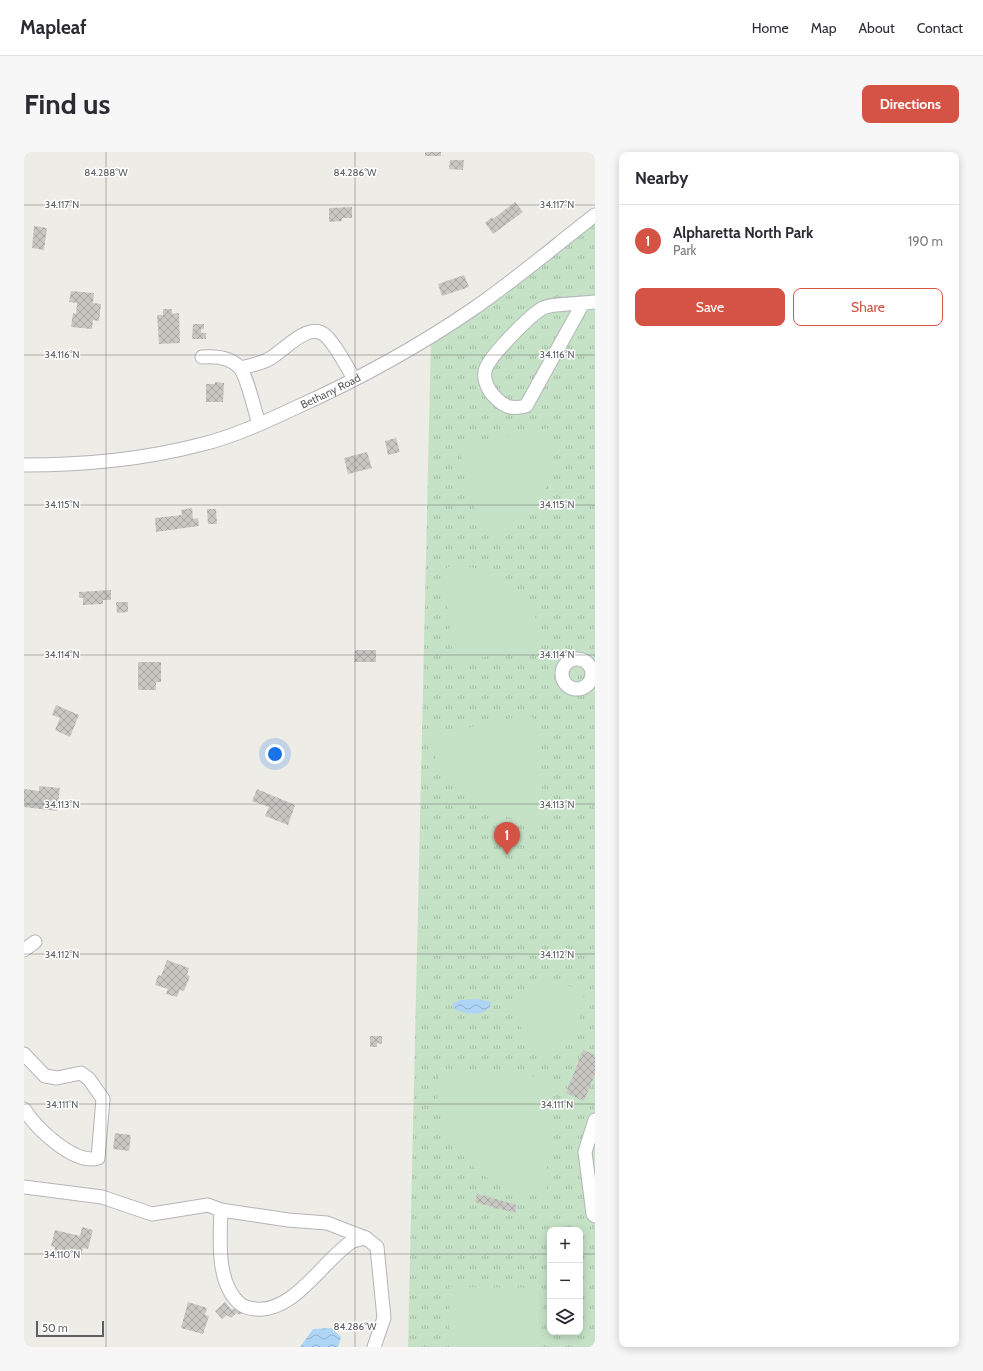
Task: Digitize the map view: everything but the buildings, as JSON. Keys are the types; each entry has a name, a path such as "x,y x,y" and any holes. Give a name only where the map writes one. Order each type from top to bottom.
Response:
{"street":[{"name":"Bethany Road","path":"24,465 66,465 136,458 200,445 259,424 325,395 421,342 475,308 595,215"},
{"path":"582,305 526,406 515,409 503,405 491,394 485,378 486,368 497,352 536,312 546,306 582,305 595,302"},
{"path":"240,368 267,360 298,338 308,333 318,332 327,337 331,342 354,379"},
{"path":"202,357 220,357 233,362 240,368 259,424"},
{"path":"24,950 35,942"},
{"path":"24,1054 44,1076 57,1078 81,1073 89,1079 103,1099 98,1158 91,1160 76,1156 48,1136 24,1109"},
{"path":"595,1120 585,1152 595,1216"},
{"path":"24,1187 102,1197 152,1214 208,1205 221,1210 288,1220 327,1223 366,1238 377,1247 384,1318 374,1347"},
{"path":"221,1210 222,1268 236,1300 244,1308 274,1308 293,1295 352,1241 366,1238"}],"green space":[{"path":"595,216 595,1347 408,1347 431,337"},
{"path":"548,428 552,444 553,459 551,474 546,488 539,500 529,511 516,521 500,530 481,534 460,451 465,444"},
{"path":"452,566 471,567 487,571 502,578 514,587 524,598 533,612 544,645 459,662 453,657 443,569"},
{"path":"528,715 535,720 546,822 502,815 478,806 456,788 446,775 439,765 433,747 432,735"},
{"path":"549,983 572,987 588,1001 570,1035 555,1053 547,1054 526,1036 507,1002 531,987"},
{"path":"439,1068 547,1077 553,1083 545,1196 511,1188 498,1183 473,1167 450,1136 440,1113 437,1094"},
{"path":"450,1287 543,1288 542,1347 449,1347"}],"water":[{"path":"479,999 491,1002 490,1008 477,1014 454,1009 452,1004 460,1000"},
{"path":"331,1328 341,1337 338,1347 300,1347 313,1329"}],"place":[{"name":"Alpharetta North Park","path":"507,855"}]}
